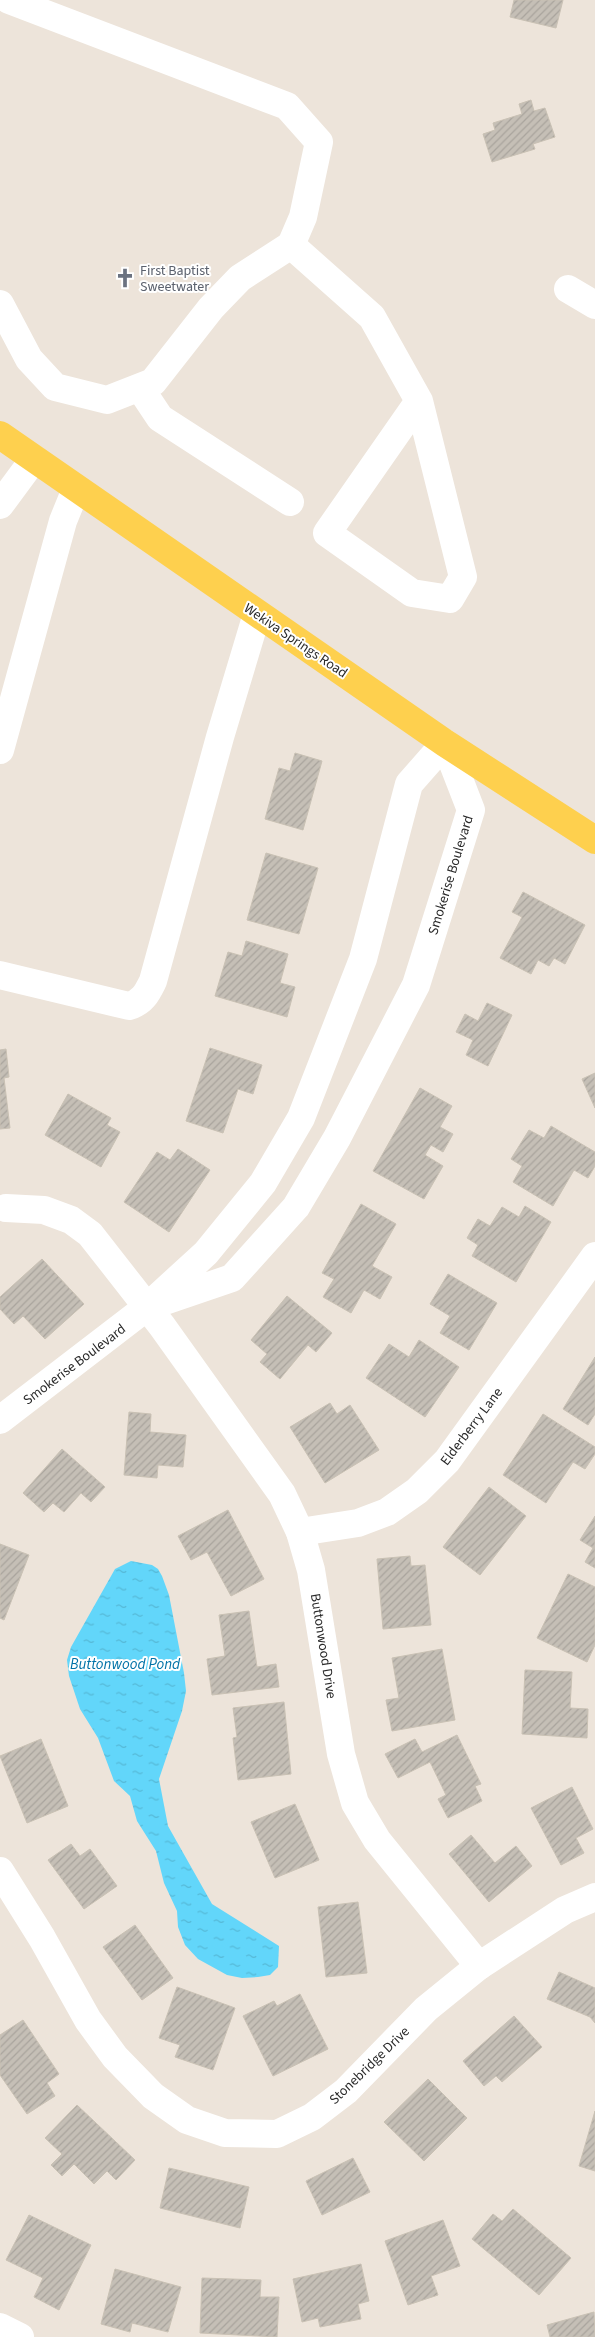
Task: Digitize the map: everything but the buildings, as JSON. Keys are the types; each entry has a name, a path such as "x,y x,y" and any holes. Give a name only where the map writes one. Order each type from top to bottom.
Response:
{"main road":[{"name":"Wekiva Springs Road","path":"0,435 445,743 595,840"}],"street":[{"path":"0,304 29,360 55,387 107,400 153,382 210,308 240,278 291,245 303,217 319,142 287,106 9,0"},
{"path":"291,245 372,317 419,401 463,577 450,599 412,593 327,534 419,401"},
{"path":"568,289 595,306"},
{"path":"140,388 160,418 290,502"},
{"path":"0,505 34,459"},
{"path":"0,750 63,521 76,489"},
{"path":"0,975 129,1006 139,1004 147,994 153,980 220,737 257,614"},
{"name":"Smokerise Boulevard","path":"0,1420 155,1316 232,1278 296,1207 416,985 471,810 445,743 409,784 363,959 301,1118 263,1183 155,1316"},
{"path":"287,1143 322,1162"},
{"name":"Buttonwood Drive","path":"6,1208 44,1210 72,1220 90,1234 155,1316 282,1494 300,1532 311,1570 341,1754 355,1803 377,1840 479,1966"},
{"name":"Elderberry Lane","path":"300,1532 358,1523 387,1512 417,1492 447,1462 595,1256"},
{"name":"Stonebridge Drive","path":"0,1872 42,1938 88,2020 115,2057 153,2096 187,2120 225,2133 277,2134 312,2117 346,2091 426,2009 479,1966 565,1910 595,1897"},
{"path":"0,2327 20,2337"}],"water":[{"name":"Buttonwood Pond","path":"131,1561 152,1565 158,1569 162,1576 169,1595 184,1673 186,1691 182,1711 159,1779 168,1826 212,1904 279,1946 278,1967 270,1975 242,1978 227,1975 198,1959 185,1945 178,1927 177,1911 164,1883 156,1851 137,1821 130,1796 114,1781 98,1738 80,1709 69,1676 67,1660 71,1647 115,1569"}],"place":[{"name":"First Baptist Sweetwater","path":"125,278"}]}
